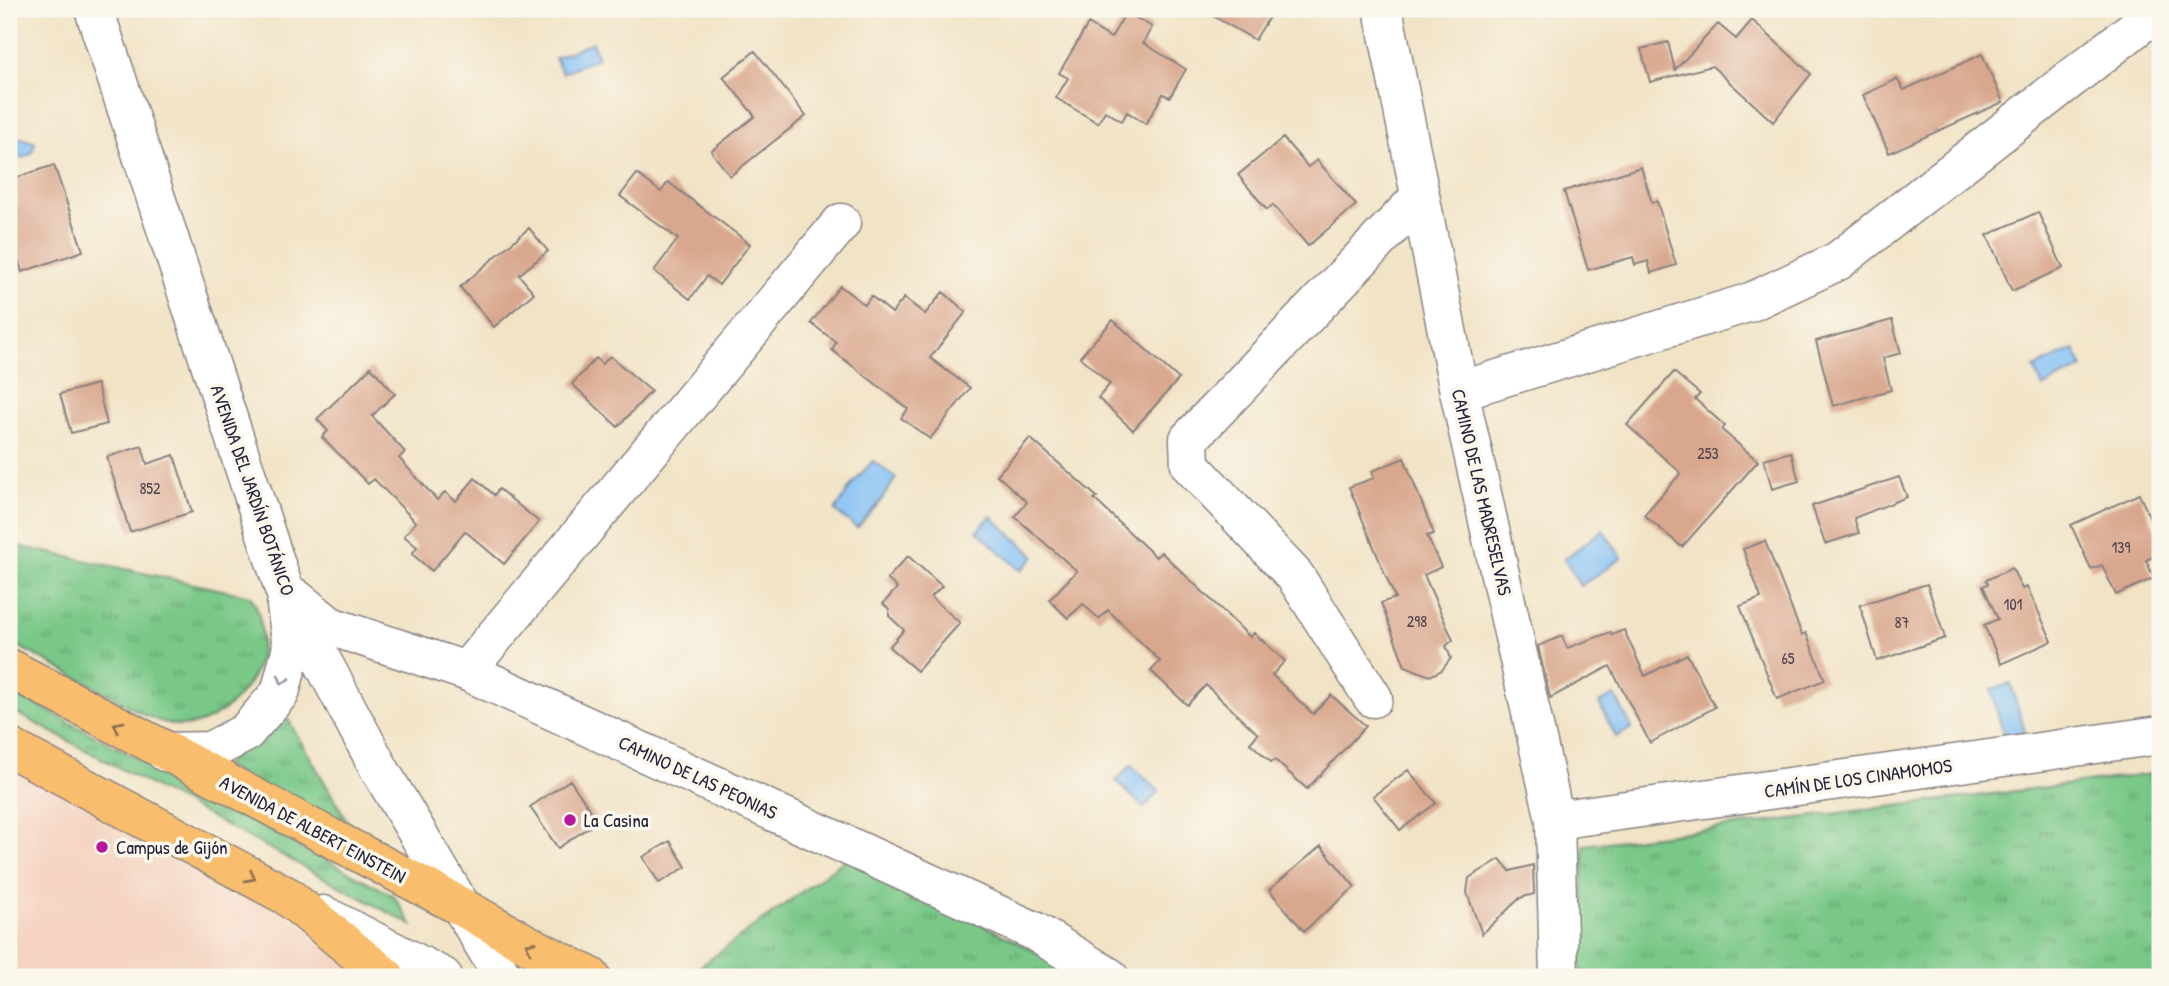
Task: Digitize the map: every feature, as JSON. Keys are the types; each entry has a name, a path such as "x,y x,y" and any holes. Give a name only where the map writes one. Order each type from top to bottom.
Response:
{"highway":[{"name":"AVENIDA DE ALBERT EINSTEIN","path":"9,668 460,905 591,977"},
{"path":"9,747 287,896 386,977"}],"street":[{"name":"AVENIDA DEL JARDÍN BOTÁNICO","path":"94,9 284,589 380,770 503,977"},
{"name":"CAMINO DE LAS MADRESELVAS","path":"1383,9 1459,391 1555,820 1559,977"},
{"path":"1459,391 1751,302 1838,261 2160,9"},
{"path":"1373,698 1295,576 1189,465 1189,439 1420,197"},
{"path":"466,671 841,223"},
{"name":"CAMINO DE LAS PEONIAS","path":"284,589 330,626 466,671 1034,931 1109,977"},
{"name":"AVENIDA DE ALBERT EINSTEIN","path":"165,752 210,751 245,733 280,693 292,647 284,589"},
{"name":"CAMÍN DE LOS CINAMOMOS","path":"1555,820 2160,735"},
{"path":"287,896 443,977"}],"shaded area":[{"name":"Campus de Gijón","path":"9,747 386,977 9,977"}],"green space":[{"path":"9,544 250,596 258,611 262,641 260,659 251,679 234,701 210,719 184,726 170,724 138,711 9,641"},
{"path":"9,690 394,896 412,925 9,709"},
{"path":"283,711 356,836 224,766"},
{"path":"2160,773 2160,977 1580,977 1584,845"},
{"path":"849,857 1086,977 686,977"}],"water":[{"path":"592,42 598,58 562,73 555,58"},
{"path":"9,134 35,143 32,153 22,158 9,158"},
{"path":"2074,349 2083,368 2043,387 2034,368"},
{"path":"873,461 896,478 880,502 857,528 835,511 852,484"},
{"path":"991,516 1035,556 1021,571 977,531"},
{"path":"1603,530 1622,558 1580,586 1564,559"},
{"path":"2011,684 2025,732 2004,737 1991,689"},
{"path":"1615,695 1632,728 1616,737 1599,703"},
{"path":"1131,765 1159,791 1144,808 1116,781"}],"building":[{"path":"1201,9 1274,9 1255,40"},
{"path":"1126,12 1152,27 1143,43 1186,69 1170,97 1163,94 1146,124 1127,112 1122,121 1105,111 1098,123 1056,98 1068,78 1059,73 1088,24 1111,38"},
{"path":"1752,20 1811,74 1773,122 1712,66 1650,82 1641,49 1668,42 1675,70 1718,24 1736,39"},
{"path":"755,51 806,116 730,176 711,151 755,116 723,77"},
{"path":"1982,54 2003,102 1889,153 1863,95 1897,79 1904,90"},
{"path":"1283,138 1308,167 1317,160 1356,205 1308,246 1273,205 1267,210 1238,175"},
{"path":"54,165 83,251 22,272 9,233 9,180"},
{"path":"1641,167 1652,203 1657,201 1676,265 1651,273 1648,261 1635,265 1633,257 1588,270 1564,191"},
{"path":"637,174 661,192 668,182 750,244 719,285 707,276 690,299 654,271 678,239 620,196"},
{"path":"2038,212 2063,268 2012,291 1987,235"},
{"path":"529,228 548,251 519,275 534,293 494,327 460,287"},
{"path":"840,286 865,305 871,296 892,313 904,298 925,314 943,292 966,312 930,358 970,388 930,439 901,418 908,409 832,350 836,342 811,323"},
{"path":"1113,320 1179,379 1133,430 1098,398 1110,384 1080,357"},
{"path":"1892,320 1901,353 1883,358 1891,390 1833,406 1816,341"},
{"path":"610,356 651,391 618,427 572,384 596,358 602,364"},
{"path":"371,367 395,394 372,416 405,452 399,458 437,500 445,492 456,501 475,478 494,495 499,489 539,522 504,564 465,531 432,571 412,554 417,547 404,536 416,522 374,479 368,484 322,437 328,431 317,419"},
{"path":"1674,372 1700,394 1695,399 1725,426 1722,430 1758,461 1682,547 1644,515 1681,473 1627,425"},
{"path":"97,384 107,424 71,433 60,394"},
{"path":"1030,438 1097,497 1094,499 1156,557 1161,552 1250,637 1254,633 1285,661 1272,675 1313,714 1331,695 1366,726 1307,789 1275,760 1271,762 1250,743 1258,734 1206,685 1187,705 1151,671 1160,661 1108,610 1099,619 1083,604 1068,618 1049,600 1077,571 1015,517 1027,502 997,475"},
{"path":"142,446 147,464 174,455 192,512 130,532 107,457"},
{"path":"1791,452 1799,481 1772,489 1764,459"},
{"path":"1404,458 1434,534 1427,536 1441,567 1424,575 1453,640 1446,646 1451,658 1442,670 1430,676 1405,666 1381,603 1395,598 1349,487 1374,478 1372,471"},
{"path":"1899,477 1907,497 1854,518 1859,533 1825,544 1812,506"},
{"path":"2139,494 2160,540 2160,554 2146,560 2154,578 2116,595 2102,565 2091,569 2071,525"},
{"path":"1765,541 1802,635 1806,633 1825,680 1777,699 1740,606 1761,598 1743,549"},
{"path":"908,556 942,586 931,597 960,623 917,671 889,647 904,630 889,616 889,609 883,604 897,588 887,579"},
{"path":"2012,568 2022,589 2027,587 2052,641 2001,664 1984,625 1998,619 1983,586 1988,584 1986,580"},
{"path":"1927,584 1945,638 1877,661 1860,605"},
{"path":"1624,630 1645,676 1687,654 1715,707 1650,743 1610,666 1550,698 1538,646 1562,636 1567,648"},
{"path":"1408,770 1436,803 1400,830 1373,796"},
{"path":"570,780 598,821 558,848 530,807"},
{"path":"670,841 686,867 659,883 643,857"},
{"path":"1321,846 1355,887 1304,931 1269,890"},
{"path":"1500,859 1510,871 1533,865 1534,894 1520,898 1482,934 1467,893 1469,878"}],"place":[{"name":"La Casina","path":"570,820"},
{"name":"Campus de Gijón","path":"102,847"}]}
